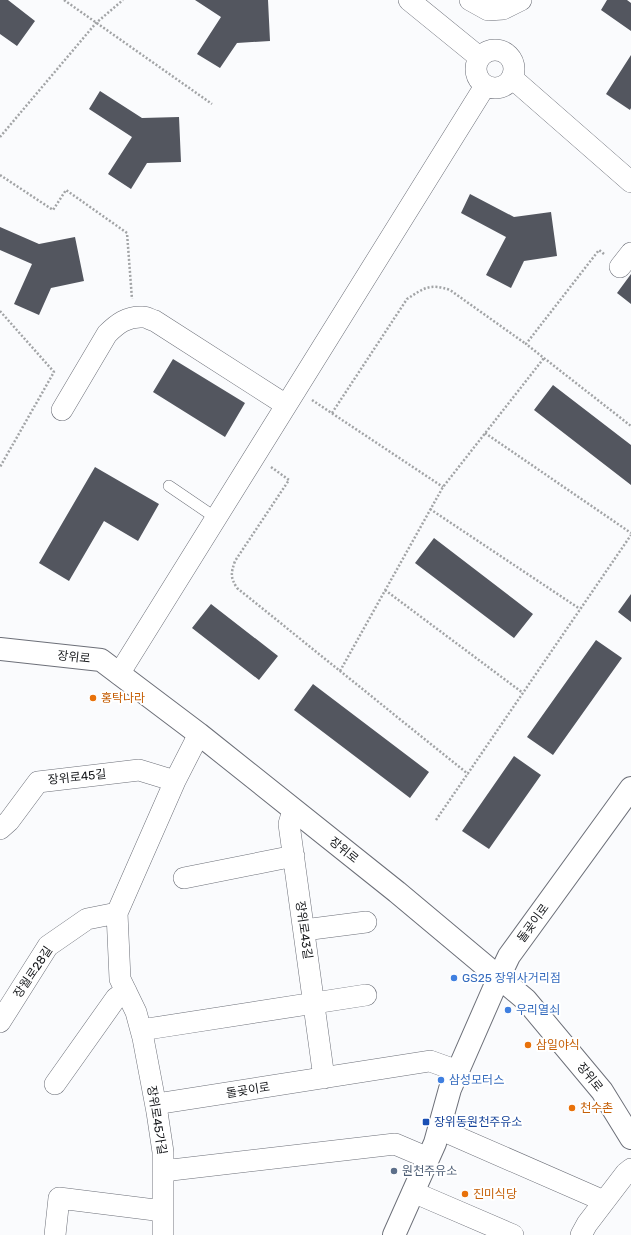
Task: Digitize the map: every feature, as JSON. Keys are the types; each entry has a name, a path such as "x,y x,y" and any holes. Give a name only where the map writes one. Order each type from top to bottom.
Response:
{"street":[{"path":"409,0 479,57"},
{"path":"470,0 488,10 503,9 521,0"},
{"path":"497,49 503,51 509,55 514,66 512,78 503,87 490,88 485,86 476,76 475,69 479,57 484,52 490,50 497,49"},
{"path":"512,78 631,182"},
{"path":"119,674 485,86"},
{"path":"62,410 106,334 116,324 144,316 291,397"},
{"name":"장위로","path":"0,649 101,660 199,734 397,892 526,1000 602,1091 631,1138"},
{"path":"117,913 175,781 199,734"},
{"name":"장위로45길","path":"0,829 9,821 38,782 139,770 175,781"},
{"name":"돌곶이로","path":"394,1235 435,1143 450,1089 498,977 509,956 631,788"},
{"name":"장위로43길","path":"293,810 289,824 324,1078"},
{"path":"184,878 294,856"},
{"name":"장위로45가길","path":"117,913 120,979 136,1012 144,1038 163,1152 163,1235"},
{"name":"장월로28길","path":"0,1022 48,946 88,919 117,913"},
{"path":"304,930 366,922"},
{"path":"55,1084 116,998 126,991"},
{"path":"141,1030 366,995"},
{"name":"돌곶이로","path":"156,1104 430,1061 458,1071"},
{"path":"439,1129 604,1201"},
{"path":"163,1171 395,1144 428,1158"},
{"path":"581,1235 604,1201 626,1173 631,1169"},
{"path":"413,1192 513,1235"},
{"path":"55,1235 59,1198 163,1211"}],"lane":[{"path":"169,486 216,518"}],"path":[{"path":"64,0 212,104"},
{"path":"0,136 96,23 123,0"},
{"path":"0,175 53,210 66,190 127,233 133,318"},
{"path":"526,344 599,250 626,260"},
{"path":"332,413 407,299 425,287 440,286 450,290 526,344 631,426"},
{"path":"0,311 54,372 0,467"},
{"path":"340,671 443,487 544,358"},
{"path":"291,397 332,413 443,487"},
{"path":"436,820 631,534 485,433"},
{"path":"289,480 235,561 232,570 232,579 237,588 468,774"},
{"path":"430,509 580,610"},
{"path":"385,590 523,693"}],"building":[{"path":"0,0 8,0 35,21 17,46 0,34"},
{"path":"195,0 268,0 270,41 237,43 220,68 197,54 221,17"},
{"path":"607,0 627,0 631,3 631,31 601,10"},
{"path":"631,55 631,108 630,110 606,94"},
{"path":"100,91 142,118 179,117 181,162 147,163 131,189 108,174 132,137 89,109"},
{"path":"470,194 514,217 551,212 557,256 524,261 511,288 486,275 506,237 461,213"},
{"path":"0,227 39,244 75,237 84,281 51,288 39,315 14,304 32,264 0,250"},
{"path":"631,274 631,304 617,293"},
{"path":"173,359 245,403 225,437 153,392"},
{"path":"553,385 631,445 631,485 534,410"},
{"path":"95,467 159,504 138,541 104,521 69,581 39,563"},
{"path":"434,538 533,614 514,638 415,563"},
{"path":"631,594 631,622 618,612"},
{"path":"211,604 278,656 259,680 192,628"},
{"path":"596,640 622,658 553,755 527,737"},
{"path":"313,684 429,772 410,798 294,710"},
{"path":"514,756 541,775 489,849 462,831"}],"place":[{"name":"홍탁나라","path":"93,698"},
{"name":"GS25 장위사거리점","path":"454,978"},
{"name":"우리열쇠","path":"508,1010"},
{"name":"삼일야식","path":"528,1045"},
{"name":"삼성모터스","path":"441,1080"},
{"name":"천수촌","path":"572,1108"},
{"name":"장위동원천주유소","path":"426,1122"},
{"name":"원천주유소","path":"394,1171"},
{"name":"진미식당","path":"465,1194"}]}
